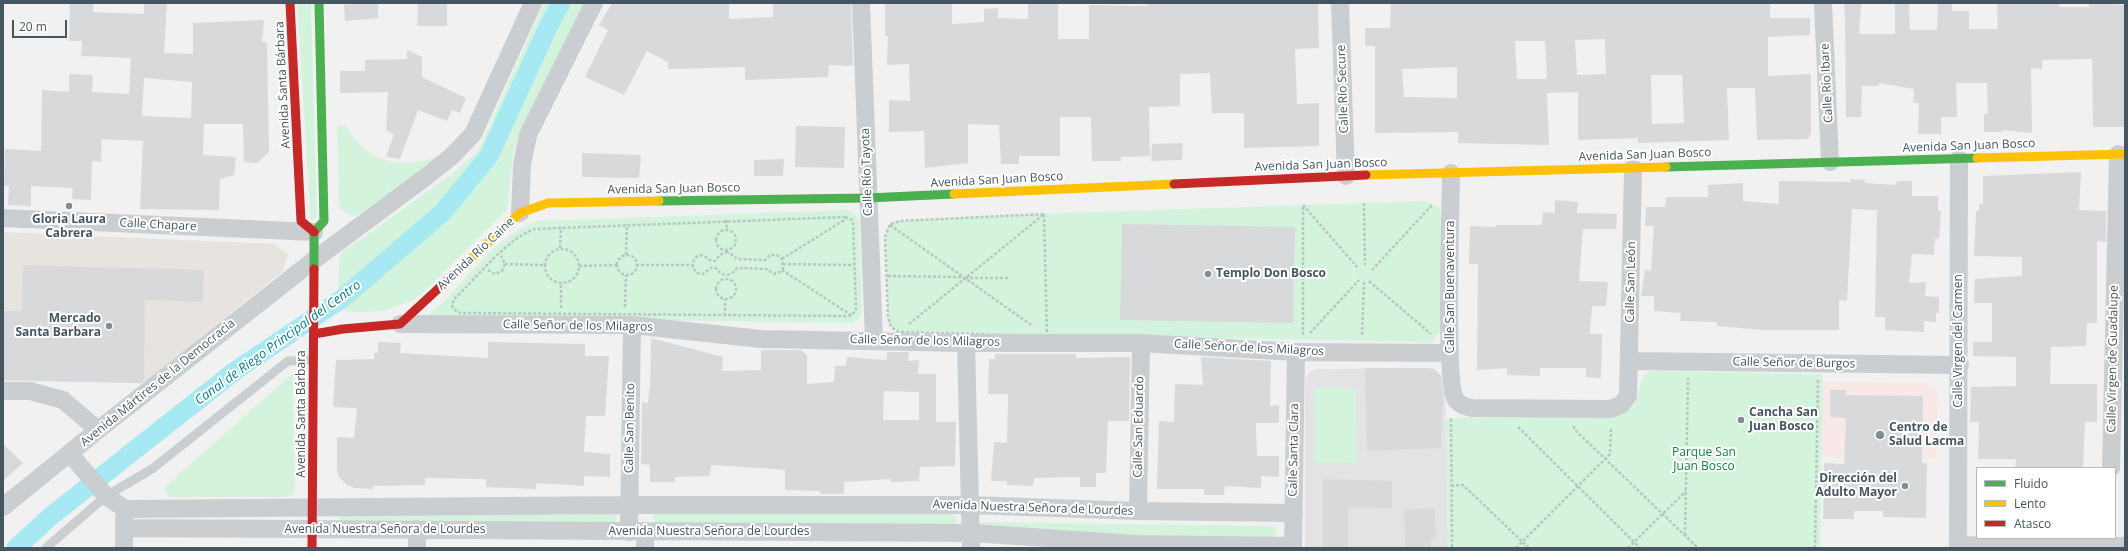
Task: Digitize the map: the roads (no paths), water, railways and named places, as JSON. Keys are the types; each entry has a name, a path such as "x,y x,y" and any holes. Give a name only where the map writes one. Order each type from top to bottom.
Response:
{"main road":[{"name":"Avenida Santa Bárbara","path":"290,3 301,221 314,232 312,539"},
{"path":"314,232 324,221 319,3"},
{"name":"Avenida San Juan Bosco","path":"520,213 548,202 867,198 1346,176 2122,154"},
{"name":"Avenida Río Caine","path":"400,324 520,213"},
{"path":"314,330 400,324"}],"street":[{"path":"314,260 428,176 452,156 473,134 533,3"},
{"name":"Avenida Río Caine","path":"520,213 522,165 528,135 594,3"},
{"name":"Calle Río Tayota","path":"861,3 867,198 874,340"},
{"name":"Calle Río Secure","path":"1340,3 1346,176"},
{"name":"Calle Río Ibare","path":"1823,3 1830,162"},
{"name":"Calle Virgen de Guadalupe","path":"2111,467 2120,277 2122,154"},
{"name":"Calle Virgen del Carmen","path":"1958,547 1960,365 1959,159"},
{"name":"Calle San León","path":"1574,409 1610,409 1621,405 1628,396 1633,168"},
{"name":"Calle San Buenaventura","path":"1451,173 1450,353 1453,389 1456,400 1462,406 1472,408 1574,409"},
{"name":"Calle Chapare","path":"3,218 314,232"},
{"name":"Avenida Mártires de la Democracia","path":"3,507 98,430 314,260"},
{"name":"Calle Señor de los Milagros","path":"400,324 628,320 761,339 874,340 966,343 1141,343 1296,352 1450,353"},
{"name":"Calle San Benito","path":"628,320 629,505 640,537"},
{"path":"966,343 971,541"},
{"name":"Calle San Eduardo","path":"1138,511 1141,343"},
{"name":"Calle Santa Clara","path":"1293,547 1296,352"},
{"name":"Calle Señor de Burgos","path":"1629,361 1960,365"},
{"path":"3,391 30,391 63,400 98,430"},
{"path":"70,454 97,486 124,509 124,548"},
{"name":"Avenida Nuestra Señora de Lourdes","path":"124,509 313,506 971,506 1138,511 1294,513"},
{"name":"Avenida Nuestra Señora de Lourdes","path":"124,528 312,539 418,529 640,537 971,541 1136,546 1293,547"},
{"path":"417,548 418,529"},
{"path":"1958,547 2113,544"}],"lane":[{"path":"46,548 97,486 152,469 288,361 314,360"}],"waterway":[{"name":"Canal de Riego Principal del Centro","path":"16,548 51,516 235,371 343,298 442,213 489,156 549,25 561,3"}],"place":[{"name":"Gloria Laura Cabrera","path":"69,206"},
{"name":"Templo Don Bosco","path":"1208,274"},
{"name":"Mercado Santa Barbara","path":"109,326"},
{"name":"Cancha San Juan Bosco","path":"1741,420"},
{"name":"Centro de Salud Lacma","path":"1880,435"},
{"name":"Dirección del Adulto Mayor","path":"1905,486"}],"park label":[{"name":"Parque San Juan Bosco","path":"1704,460"}]}
